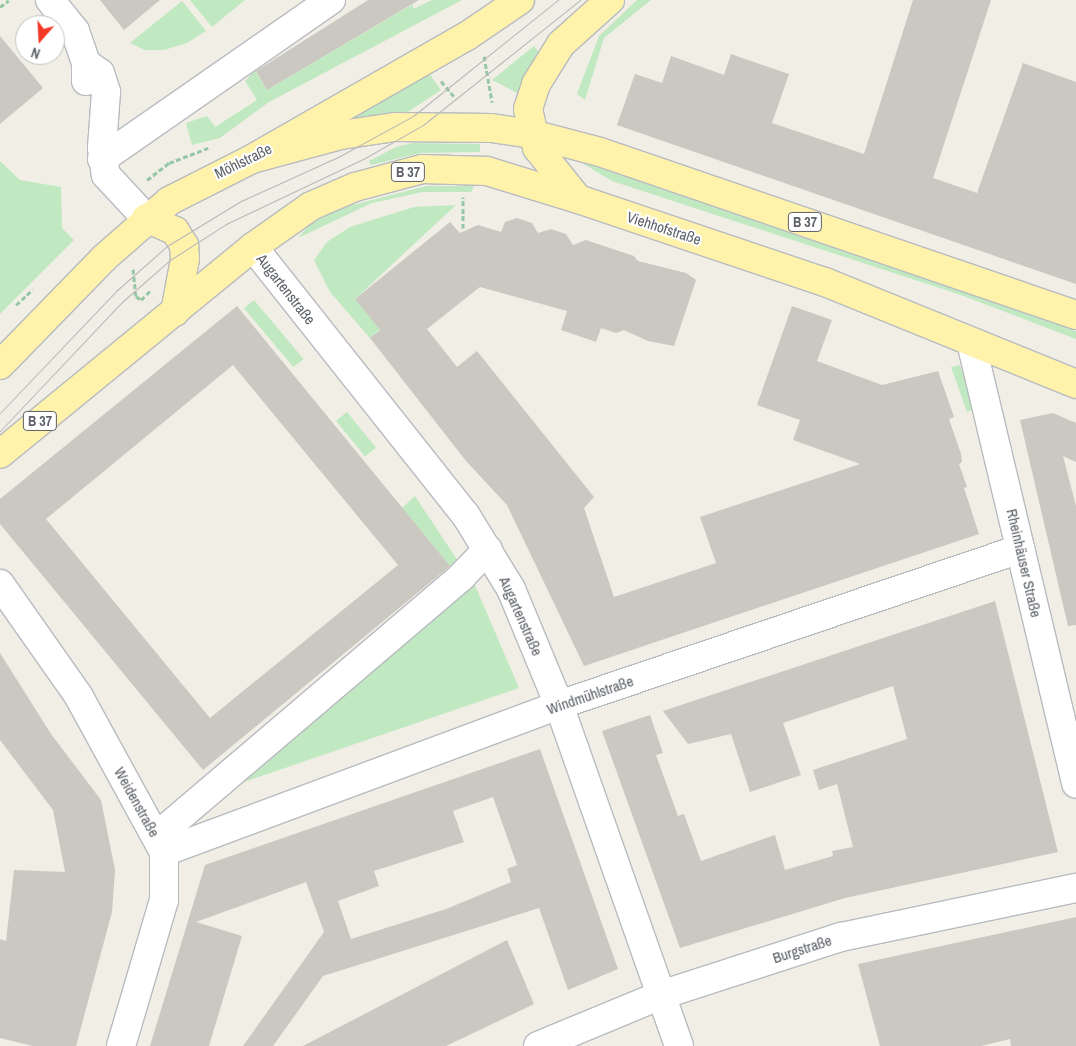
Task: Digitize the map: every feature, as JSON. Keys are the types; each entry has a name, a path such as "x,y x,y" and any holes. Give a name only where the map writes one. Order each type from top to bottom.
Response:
{"main road":[{"name":"Möhlstraße","path":"0,366 104,258 146,218 198,184 252,159 467,36 520,0"},
{"path":"578,200 545,162 532,134 528,109 536,84 561,44 610,0"},
{"name":"B 37","path":"252,159 341,135 395,127 491,128 532,134 600,152 1076,315"},
{"name":"Viehhofstraße","path":"253,247 311,206 355,187 422,169 487,171 825,282 1076,384"},
{"path":"146,218 175,231 184,245 185,259 175,312"},
{"name":"B 37","path":"0,454 253,247"}],"street":[{"path":"50,0 74,31 86,63 89,96 102,122 102,159 110,181 146,218"},
{"path":"102,159 331,0"},
{"name":"Augartenstraße","path":"253,247 465,514 488,549 510,589 559,705 679,1046"},
{"name":"Rheinhäuser Straße","path":"972,342 1076,784"},
{"path":"160,844 462,576 488,549"},
{"name":"Windmühlstraße","path":"160,844 559,705 1020,549"},
{"name":"Weidenstraße","path":"0,584 78,695 160,844 164,900 120,1046"},
{"name":"Burgstraße","path":"547,1044 661,995 841,937 1076,888"}],"path":[{"path":"0,7 9,0"},
{"path":"462,228 464,196"},
{"path":"454,197 471,197"},
{"path":"104,258 118,272 129,260 136,296 140,300 154,287 175,312"}],"green space":[{"path":"190,0 245,0 212,27"},
{"path":"432,0 462,0 269,102 220,138 192,145 186,123 207,116 215,127 257,100 245,81 255,70 267,90 413,4 413,9"},
{"path":"637,0 651,0 604,38 585,100 577,94 599,36"},
{"path":"182,1 206,31 187,43 164,50 145,50 130,43"},
{"path":"534,46 538,51 517,93 492,80"},
{"path":"429,73 441,90 406,113 348,120"},
{"path":"413,143 480,144 480,152 421,153 371,165 369,161 396,147"},
{"path":"577,160 1076,331 1076,339 961,295 612,181"},
{"path":"0,161 20,180 61,187 62,228 74,240 0,314"},
{"path":"426,186 474,186 471,192 423,192 372,203 298,238 310,224 341,208"},
{"path":"456,205 355,299 380,329 370,338 330,292 314,260 327,242 350,227 414,207"},
{"path":"254,300 303,359 294,367 244,308"},
{"path":"960,365 974,409 967,412 951,367"},
{"path":"347,412 376,448 365,457 336,421"},
{"path":"415,496 458,561 451,567 402,508"},
{"path":"474,583 519,688 241,783 236,780"}],"building":[{"path":"100,0 160,0 124,30"},
{"path":"368,0 419,0 267,90 256,71"},
{"path":"913,0 991,0 933,178 977,193 1023,63 1076,82 1076,284 617,125 635,74 662,83 671,56 724,75 731,54 789,74 772,123 864,154"},
{"path":"0,36 15,54 15,65 24,65 43,88 0,124"},
{"path":"517,218 532,223 538,233 551,229 566,234 573,245 586,240 634,256 638,261 686,273 696,280 674,346 648,341 624,330 616,333 601,328 596,342 561,330 567,311 480,287 427,329 457,367 477,351 594,497 584,508 614,597 716,563 700,517 860,464 793,440 800,420 757,405 792,306 832,320 817,361 882,385 938,371 954,417 949,419 961,454 962,462 959,464 967,487 964,488 979,534 584,666 507,505 466,461 370,338 380,330 355,299 450,222 460,233 478,225 501,232 505,222"},
{"path":"237,306 450,566 203,770 0,524 0,499","holes":["233,365 398,565 210,718 46,519"]},
{"path":"1053,413 1076,423 1076,462 1063,456 1076,506 1076,625 1068,626 1020,420"},
{"path":"995,601 1058,852 845,898 680,948 602,731 650,715 663,753 656,755 678,816 684,814 701,861 775,835 785,870 833,856 832,851 853,847 837,784 819,790 813,770 907,739 893,686 783,723 801,775 750,792 731,734 688,744 663,711"},
{"path":"0,653 51,734 101,800 115,870 112,912 76,1046 33,1046 0,1038 0,939 6,941 14,870 65,872 53,810 0,740"},
{"path":"540,749 618,969 568,990 539,908 323,976 273,1046 243,1046 324,932 306,882 196,922 242,936 209,1046 150,1046 205,865","holes":["493,797 517,865 507,869 511,882 446,909 351,939 338,901 379,886 374,871 464,842 453,811"]},
{"path":"1076,917 1076,1046 1011,1046 1010,1039 981,1046 880,1046 858,964"},
{"path":"507,940 534,1004 446,1046 303,1046"}],"tram line":[{"path":"0,413 116,291 167,246 241,201 340,156 413,116 558,0"},
{"path":"0,431 122,302 170,260 226,224 365,158 423,125 580,0"}]}
